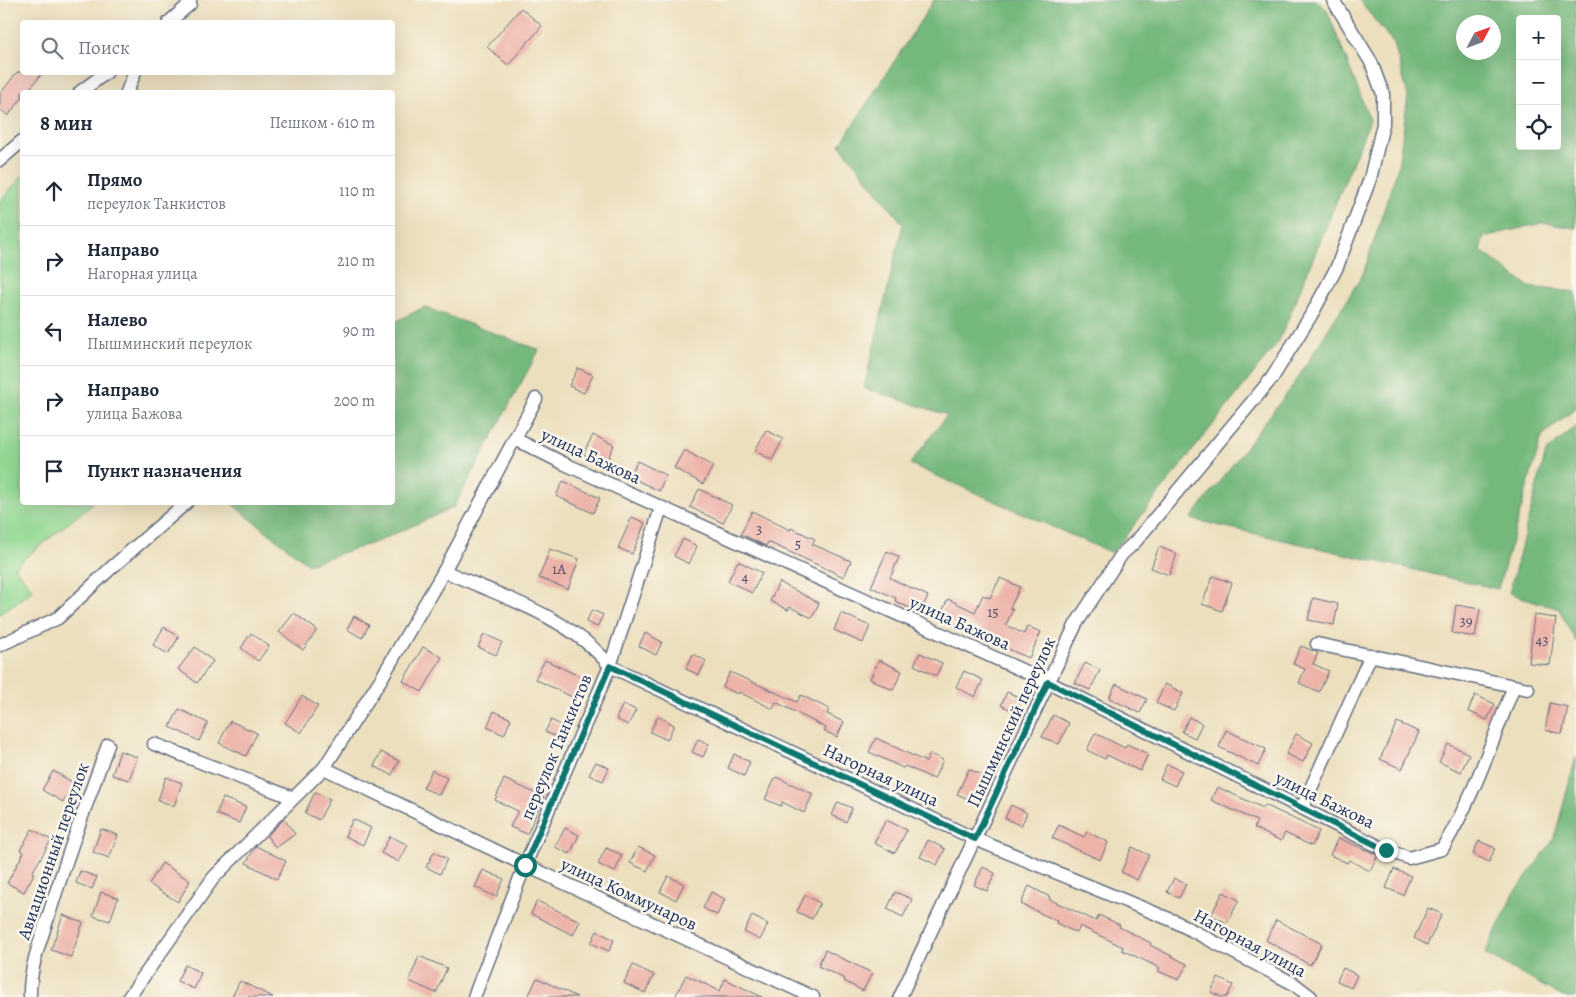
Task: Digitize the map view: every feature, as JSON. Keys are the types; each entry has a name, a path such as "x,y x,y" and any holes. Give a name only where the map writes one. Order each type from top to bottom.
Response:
{"street":[{"path":"171,20 190,4 190,0"},
{"name":"Пышминский переулок","path":"900,997 1076,624 1122,554 1136,542 1272,378 1313,312 1337,267 1370,179 1382,124 1383,94 1371,62 1333,0"},
{"path":"83,90 103,75"},
{"path":"128,90 134,75"},
{"path":"0,160 20,143"},
{"path":"129,997 214,877 324,768 381,679 444,571 536,399"},
{"name":"улица Бажова","path":"515,440 661,508 1048,682 1386,850 1409,858 1442,849 1454,830 1514,686"},
{"path":"0,645 58,618 110,568 184,505"},
{"name":"переулок Танкистов","path":"474,997 525,865 610,666 661,508"},
{"name":"Нагорная улица","path":"444,571 545,614 599,652 610,666 975,839 1174,921 1294,984 1311,997"},
{"path":"1317,644 1528,689"},
{"path":"1302,808 1371,655"},
{"path":"154,744 293,798"},
{"name":"Авиационный переулок","path":"30,997 30,980 42,937 72,841 108,745"},
{"name":"улица Коммунаров","path":"324,768 525,865 813,997"}],"green space":[{"path":"934,0 1316,0 1327,10 1370,120 1279,341 1112,553 910,464 947,415 864,388 903,224 840,145"},
{"path":"1359,0 1576,0 1576,228 1542,223 1484,237 1480,250 1529,287 1576,292 1576,408 1542,436 1498,589 1191,519 1294,384 1363,274 1398,167 1408,96 1394,44"},
{"path":"20,178 20,505 91,505 14,567 33,590 0,614 0,201"},
{"path":"424,307 539,350 454,507 379,541 308,564 233,505 395,505 395,322"},
{"path":"1576,426 1576,642 1559,609 1509,593 1546,452"},
{"path":"1576,757 1576,997 1563,997 1485,954 1513,895 1554,839"}],"building":[{"path":"521,8 542,26 508,65 487,47"},
{"path":"17,72 20,72 20,75 41,75 29,90 20,90 20,101 8,116 0,109 0,94"},
{"path":"578,368 593,375 584,393 569,386"},
{"path":"766,430 783,439 772,460 755,451"},
{"path":"593,435 614,445 605,465 583,454"},
{"path":"684,450 713,466 703,484 674,468"},
{"path":"637,461 666,475 659,491 630,477"},
{"path":"563,481 600,498 593,513 556,496"},
{"path":"699,489 732,505 723,523 690,507"},
{"path":"752,511 790,530 791,528 815,539 812,544 851,561 844,577 768,542 766,546 741,534"},
{"path":"632,517 645,523 632,554 618,548"},
{"path":"683,539 697,546 689,564 674,556"},
{"path":"1159,547 1177,554 1169,575 1151,568"},
{"path":"550,549 579,559 568,589 539,578"},
{"path":"887,551 899,557 890,578 928,596 920,613 895,601 896,598 871,587"},
{"path":"738,561 762,573 752,593 728,581"},
{"path":"1213,576 1232,583 1222,611 1202,604"},
{"path":"1000,578 1020,587 1010,608 1013,609 1006,625 1024,634 1027,626 1041,632 1029,658 982,640 986,632 963,620 960,626 940,616 948,599 975,612 983,595 990,598"},
{"path":"779,582 819,603 812,618 790,607 788,610 770,601"},
{"path":"1313,598 1338,604 1334,625 1308,620"},
{"path":"1456,605 1480,609 1475,637 1452,633"},
{"path":"592,610 603,615 597,627 586,622"},
{"path":"294,613 317,630 303,650 279,632"},
{"path":"841,613 870,626 863,643 834,630"},
{"path":"1534,615 1556,618 1550,665 1529,663"},
{"path":"354,616 369,625 362,638 347,629"},
{"path":"164,627 179,637 168,654 153,645"},
{"path":"251,633 269,646 258,661 241,648"},
{"path":"645,633 662,642 656,655 639,646"},
{"path":"484,634 502,642 496,655 478,647"},
{"path":"1301,646 1318,653 1313,664 1329,671 1319,692 1299,683 1305,669 1293,664"},
{"path":"195,647 213,661 197,683 178,669"},
{"path":"423,647 442,657 422,692 403,681"},
{"path":"920,653 942,663 936,676 914,665"},
{"path":"693,654 706,661 699,675 686,669"},
{"path":"545,660 583,678 574,698 535,679"},
{"path":"879,660 902,671 893,690 870,679"},
{"path":"1085,663 1100,670 1090,690 1075,683"},
{"path":"964,671 983,680 975,697 956,687"},
{"path":"730,672 797,702 801,695 829,709 827,714 844,722 837,737 824,731 826,728 776,702 773,709 739,692 738,694 723,687"},
{"path":"1116,684 1147,699 1140,713 1109,698"},
{"path":"1165,684 1183,693 1174,711 1156,703"},
{"path":"1007,692 1022,699 1015,712 1001,705"},
{"path":"1475,695 1495,704 1487,720 1468,711"},
{"path":"302,696 318,706 301,733 285,723"},
{"path":"1550,703 1568,707 1562,734 1545,730"},
{"path":"623,704 636,710 628,725 616,719"},
{"path":"179,709 208,723 199,741 170,727"},
{"path":"494,711 511,719 504,735 487,727"},
{"path":"1053,715 1069,723 1059,744 1042,737"},
{"path":"658,716 674,725 667,740 650,732"},
{"path":"1189,717 1202,724 1195,738 1182,732"},
{"path":"551,720 565,727 559,738 545,732"},
{"path":"230,721 257,733 246,756 219,743"},
{"path":"1397,722 1419,732 1402,769 1380,759"},
{"path":"1226,730 1266,749 1258,766 1219,747"},
{"path":"1095,733 1125,748 1127,744 1148,754 1140,771 1107,755 1105,759 1087,750"},
{"path":"1296,734 1313,743 1303,762 1286,754"},
{"path":"876,738 926,762 930,754 943,760 934,779 905,766 903,768 869,752"},
{"path":"698,739 709,744 703,757 692,752"},
{"path":"1448,744 1469,754 1461,772 1439,762"},
{"path":"120,751 137,757 129,780 112,775"},
{"path":"381,752 399,761 392,775 374,766"},
{"path":"734,754 750,762 744,776 728,768"},
{"path":"596,762 609,768 603,781 589,775"},
{"path":"1167,764 1182,771 1175,786 1160,779"},
{"path":"969,769 986,777 975,802 957,794"},
{"path":"432,770 447,778 439,795 423,788"},
{"path":"53,771 74,783 63,802 42,790"},
{"path":"166,777 182,783 174,806 158,800"},
{"path":"776,777 813,794 804,813 782,802 781,806 765,799"},
{"path":"504,779 544,797 527,834 510,827 518,811 495,800"},
{"path":"1217,787 1263,808 1265,805 1319,831 1312,846 1285,833 1281,841 1254,828 1257,821 1211,800"},
{"path":"315,792 330,799 319,820 305,813"},
{"path":"223,798 246,807 239,823 216,814"},
{"path":"838,802 852,808 846,822 832,815"},
{"path":"1011,805 1027,813 1021,826 1005,818"},
{"path":"284,819 295,834 276,848 267,836"},
{"path":"353,819 371,828 363,845 345,836"},
{"path":"886,820 907,830 895,853 874,843"},
{"path":"1059,825 1084,837 1087,832 1108,842 1100,860 1052,838"},
{"path":"565,828 579,835 570,854 555,847"},
{"path":"32,829 51,840 32,873 34,874 24,892 7,883 24,852 20,850"},
{"path":"101,829 118,835 109,858 93,852"},
{"path":"390,836 408,845 399,862 381,853"},
{"path":"1338,838 1378,855 1370,871 1349,860 1347,863 1330,855"},
{"path":"928,840 945,849 937,865 920,857"},
{"path":"1479,841 1495,848 1489,862 1473,854"},
{"path":"256,846 286,861 277,879 246,863"},
{"path":"638,847 655,855 647,871 630,863"},
{"path":"1132,847 1149,855 1137,880 1121,872"},
{"path":"606,848 622,855 615,872 598,864"},
{"path":"434,852 447,859 440,874 426,867"},
{"path":"162,863 190,881 178,902 149,884"},
{"path":"983,867 995,873 987,891 974,885"},
{"path":"1394,869 1411,876 1403,895 1386,888"},
{"path":"483,870 504,879 496,897 475,887"},
{"path":"80,871 97,877 92,889 76,883"},
{"path":"668,876 684,884 676,900 660,892"},
{"path":"1174,878 1186,884 1179,898 1167,892"},
{"path":"1029,886 1050,897 1049,899 1096,921 1099,915 1120,925 1119,927 1187,964 1179,980 1158,971 1160,968 1122,950 1123,947 1080,926 1077,933 1021,904"},
{"path":"101,892 118,898 110,921 93,916"},
{"path":"711,892 725,899 717,915 703,908"},
{"path":"895,892 912,899 903,917 887,909"},
{"path":"1223,892 1239,900 1227,923 1211,915"},
{"path":"805,895 820,903 812,919 797,912"},
{"path":"537,901 580,921 573,935 531,914"},
{"path":"1428,908 1442,914 1427,945 1414,938"},
{"path":"63,915 83,923 71,957 51,950"},
{"path":"752,916 768,924 760,940 744,932"},
{"path":"1276,920 1322,944 1310,965 1266,940"},
{"path":"597,931 614,940 609,951 591,943"},
{"path":"825,950 872,973 863,991 844,981 845,979 818,966"},
{"path":"419,956 447,968 436,993 409,981"},
{"path":"185,965 201,973 194,989 177,981"},
{"path":"633,965 654,975 645,993 624,983"},
{"path":"1343,968 1357,975 1351,988 1337,981"},
{"path":"686,975 720,991 725,979 762,997 675,997"},
{"path":"537,978 577,997 528,997"},
{"path":"1218,978 1233,985 1227,997 1211,992"},
{"path":"240,981 273,997 232,997"}],"route":[{"path":"525,865 610,666 975,839 1048,682 1386,850"}]}
